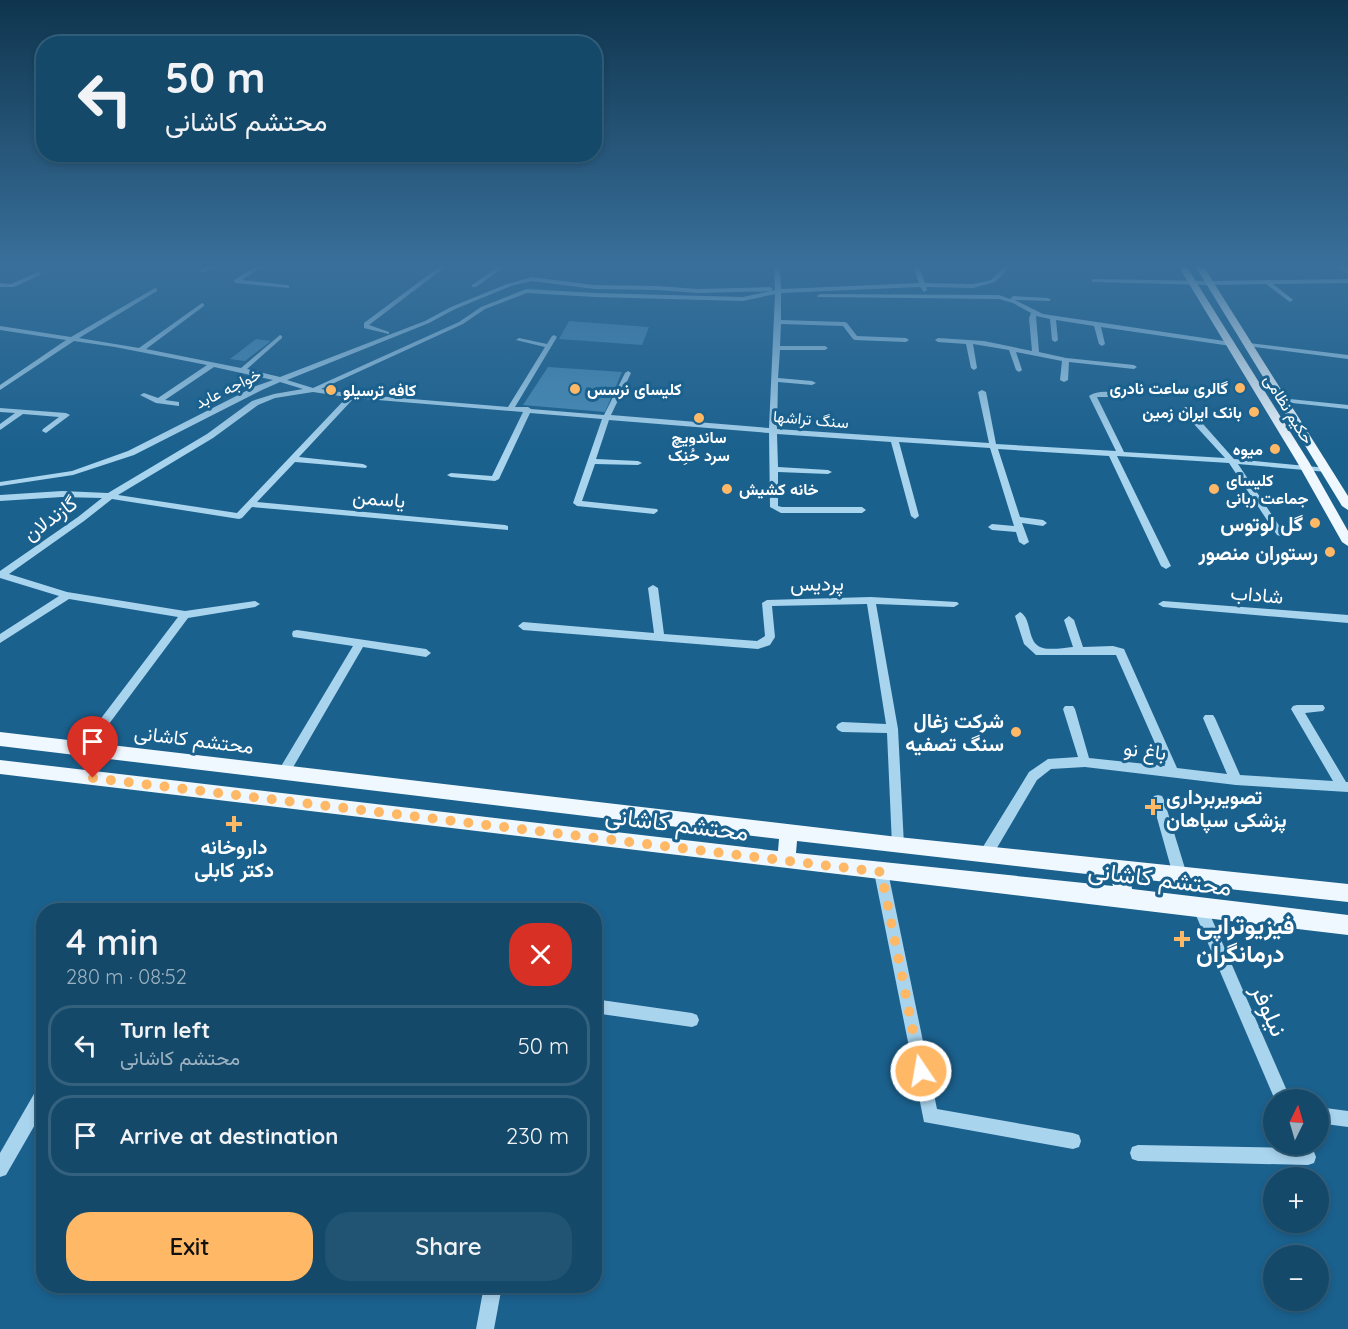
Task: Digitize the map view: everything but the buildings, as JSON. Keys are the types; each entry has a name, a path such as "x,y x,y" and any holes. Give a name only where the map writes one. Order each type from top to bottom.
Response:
{"main road":[{"name":"حکیم نظامی","path":"1220,326 1307,469 1348,542"},
{"name":"حکیم نظامی","path":"1238,326 1345,496 1348,506"},
{"name":"محتشم کاشانی","path":"0,739 898,845 1348,893"},
{"name":"محتشم کاشانی","path":"0,767 1348,925"},
{"path":"787,861 788,832"},
{"path":"1105,867 1113,870 1123,884 1122,891 1118,895 1110,896"}],"street":[{"path":"0,388 94,326"},
{"path":"139,351 173,326"},
{"path":"365,326 387,333"},
{"name":"خواجه عابد","path":"0,484 73,473 131,453 280,379 417,326"},
{"name":"خواجه عابد","path":"110,496 210,436 255,403 274,396 313,390 455,326"},
{"path":"777,326 772,430 776,469 774,507 777,509 862,510"},
{"path":"846,326 855,338 906,340"},
{"path":"1033,326 1036,354"},
{"path":"1054,326 1055,340"},
{"path":"1098,326 1102,344"},
{"path":"1111,326 1231,344"},
{"path":"0,328 116,345 213,364 280,379 313,390"},
{"path":"242,370 280,337"},
{"path":"511,408 554,337"},
{"path":"519,340 549,346"},
{"path":"938,340 969,342 1066,360 1134,367"},
{"path":"969,342 974,368"},
{"path":"1250,345 1348,357"},
{"path":"776,348 825,348"},
{"path":"1012,349 1019,370"},
{"path":"1064,380 1066,360"},
{"path":"159,401 213,364"},
{"path":"628,373 607,416 577,503 654,511"},
{"path":"774,380 812,383"},
{"name":"سنگ تراشها","path":"313,390 352,396 894,440 1232,461 1327,470"},
{"path":"982,392 993,447 1024,542"},
{"path":"1118,395 1097,394 1093,396 1166,566"},
{"path":"144,395 176,404"},
{"path":"0,498 63,494 110,496 236,516 241,514 352,396"},
{"path":"1283,400 1348,407"},
{"path":"1185,409 1232,461 1280,533"},
{"path":"0,410 66,415 46,430"},
{"path":"451,476 495,479 528,410"},
{"path":"0,428 21,412"},
{"path":"894,440 915,516"},
{"path":"292,459 363,466"},
{"path":"591,461 638,463"},
{"path":"776,469 828,472"},
{"name":"گازندلان","path":"1,575 110,496"},
{"name":"یاسمن","path":"250,504 505,528"},
{"path":"1016,519 1043,524"},
{"path":"992,527 1020,529"},
{"name":"گازندلان","path":"1,575 67,595 185,615 255,604"},
{"path":"653,588 659,636"},
{"path":"0,639 67,595"},
{"path":"871,600 954,604"},
{"name":"پردیس","path":"523,626 758,645 770,638 767,603 871,600 892,729 898,845"},
{"name":"شاداب","path":"1163,604 1348,619"},
{"path":"84,749 185,615"},
{"path":"1020,616 1029,644 1034,650 1113,650 1120,652 1173,772"},
{"path":"1069,620 1079,651"},
{"path":"297,634 426,653"},
{"path":"284,772 360,643"},
{"path":"1320,708 1298,709 1345,787"},
{"path":"1069,709 1084,762"},
{"path":"1209,718 1236,780"},
{"path":"842,727 892,729"},
{"name":"باغ نو","path":"986,854 1033,776 1048,764 1084,762 1236,780 1345,787"},
{"path":"1158,800 1180,875"},
{"path":"881,872 930,1116 1073,1141"},
{"name":"نیلوفر","path":"1199,906 1278,1089"},
{"path":"602,1007 692,1020"},
{"path":"0,1169 36,1107"},
{"path":"1329,1117 1348,1119"},
{"path":"1138,1153 1308,1157 1307,1155"},
{"path":"485,1329 492,1293"}],"place":[{"name":"گالری ساعت نادری","path":"1240,388"},
{"name":"کلیسای نرسس","path":"575,389"},
{"name":"کافه ترسیلو","path":"331,390"},
{"name":"بانک ایران زمین","path":"1254,412"},
{"name":"ساندویچ سرد حُنِک","path":"699,418"},
{"name":"میوه","path":"1275,449"},
{"name":"خانه کشیش","path":"727,489"},
{"name":"کلیسای جماعت ربانی","path":"1214,489"},
{"name":"گل لوتوس","path":"1315,523"},
{"name":"رستوران منصور","path":"1330,552"},
{"name":"شرکت زغال سنگ تصفیه","path":"1016,732"},
{"name":"تصویربرداری پزشکی سپاهان","path":"1153,807"},
{"name":"داروخانه دکتر کابلی","path":"234,824"},
{"name":"فیزیوتراپی درمانگران","path":"1182,939"}],"route":[{"path":"93,778 881,872 921,1071"}]}
